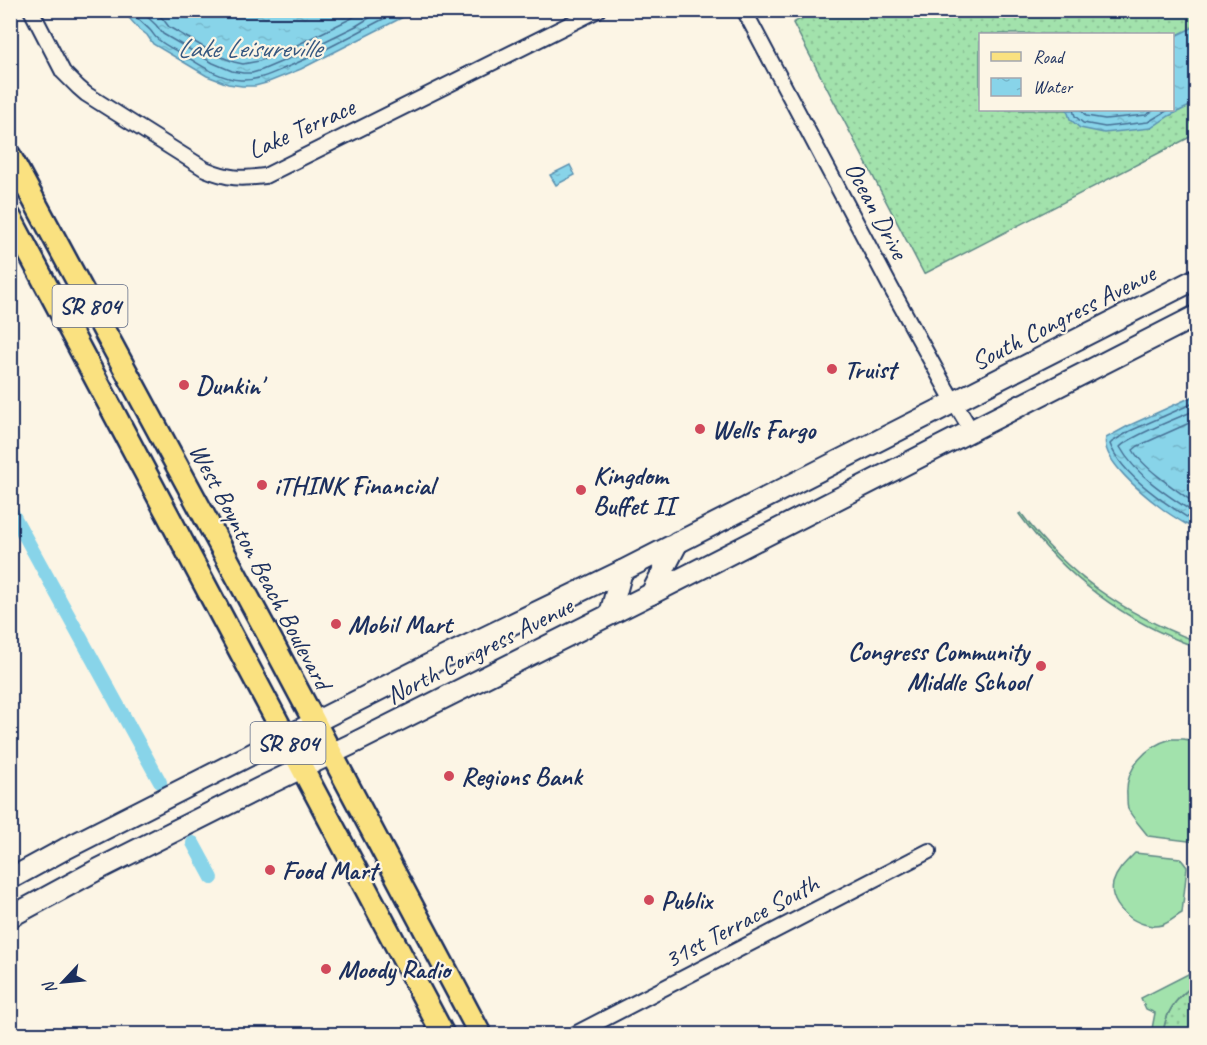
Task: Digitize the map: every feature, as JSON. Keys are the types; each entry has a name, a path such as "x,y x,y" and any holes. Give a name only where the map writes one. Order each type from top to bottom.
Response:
{"main road":[{"name":"West Boynton Beach Boulevard","path":"10,156 217,539 480,1035"},
{"name":"SR 804","path":"10,217 443,1035"},
{"name":"South Congress Avenue","path":"954,402 1197,279"},
{"path":"971,430 1197,316"},
{"path":"78,346 120,361"},
{"path":"101,389 142,402"},
{"name":"North Congress Avenue","path":"10,879 446,656 622,571 954,402"},
{"name":"North Congress Avenue","path":"10,917 95,871 651,594 971,430"},
{"path":"651,594 678,542"},
{"path":"610,614 622,571"}],"street":[{"name":"Lake Terrace","path":"30,10 63,72 86,94 205,169 223,176 242,178 265,176 598,10"},
{"name":"Ocean Drive","path":"744,10 971,430"},
{"name":"31st Terrace South","path":"575,1035 929,851"}],"green space":[{"path":"816,10 1196,11 1196,134 924,274 793,23"},
{"path":"1021,513 1039,535 1078,574 1121,605 1196,641 1196,647 1144,624 1097,594 1056,558 1019,514"},
{"path":"1171,739 1196,741 1196,842 1148,836 1128,809 1127,785 1133,767 1153,747"},
{"path":"1135,853 1180,858 1187,867 1182,913 1165,924 1153,926 1135,921 1115,901 1112,892 1115,878 1122,866"},
{"path":"1196,970 1196,984 1183,994 1169,1011 1163,1034 1151,1034 1155,1013 1146,1009 1141,998"},
{"path":"1196,984 1196,1034 1163,1034 1169,1011 1183,994"}],"water":[{"name":"Lake Leisureville","path":"123,11 415,11 301,69 266,83 242,86 228,84 207,76 153,44"},
{"path":"1196,26 1196,103 1151,128 1104,133 1080,128 1070,119 1067,111 1174,111 1174,37"},
{"path":"570,165 575,175 556,185 550,175"},
{"path":"1196,395 1196,530 1164,510 1125,476 1110,456 1106,447 1106,438"}],"waterway":[{"path":"10,509 160,782"},
{"path":"193,843 212,878"}],"place":[{"name":"Truist","path":"832,369"},
{"name":"Dunkin'","path":"184,385"},
{"name":"Wells Fargo","path":"700,429"},
{"name":"iTHINK Financial","path":"262,485"},
{"name":"Kingdom Buffet II","path":"581,490"},
{"name":"Mobil Mart","path":"336,624"},
{"name":"Congress Community Middle School","path":"1041,666"},
{"name":"Regions Bank","path":"449,776"},
{"name":"Food Mart","path":"270,870"},
{"name":"Publix","path":"649,900"},
{"name":"Moody Radio","path":"326,969"}]}
